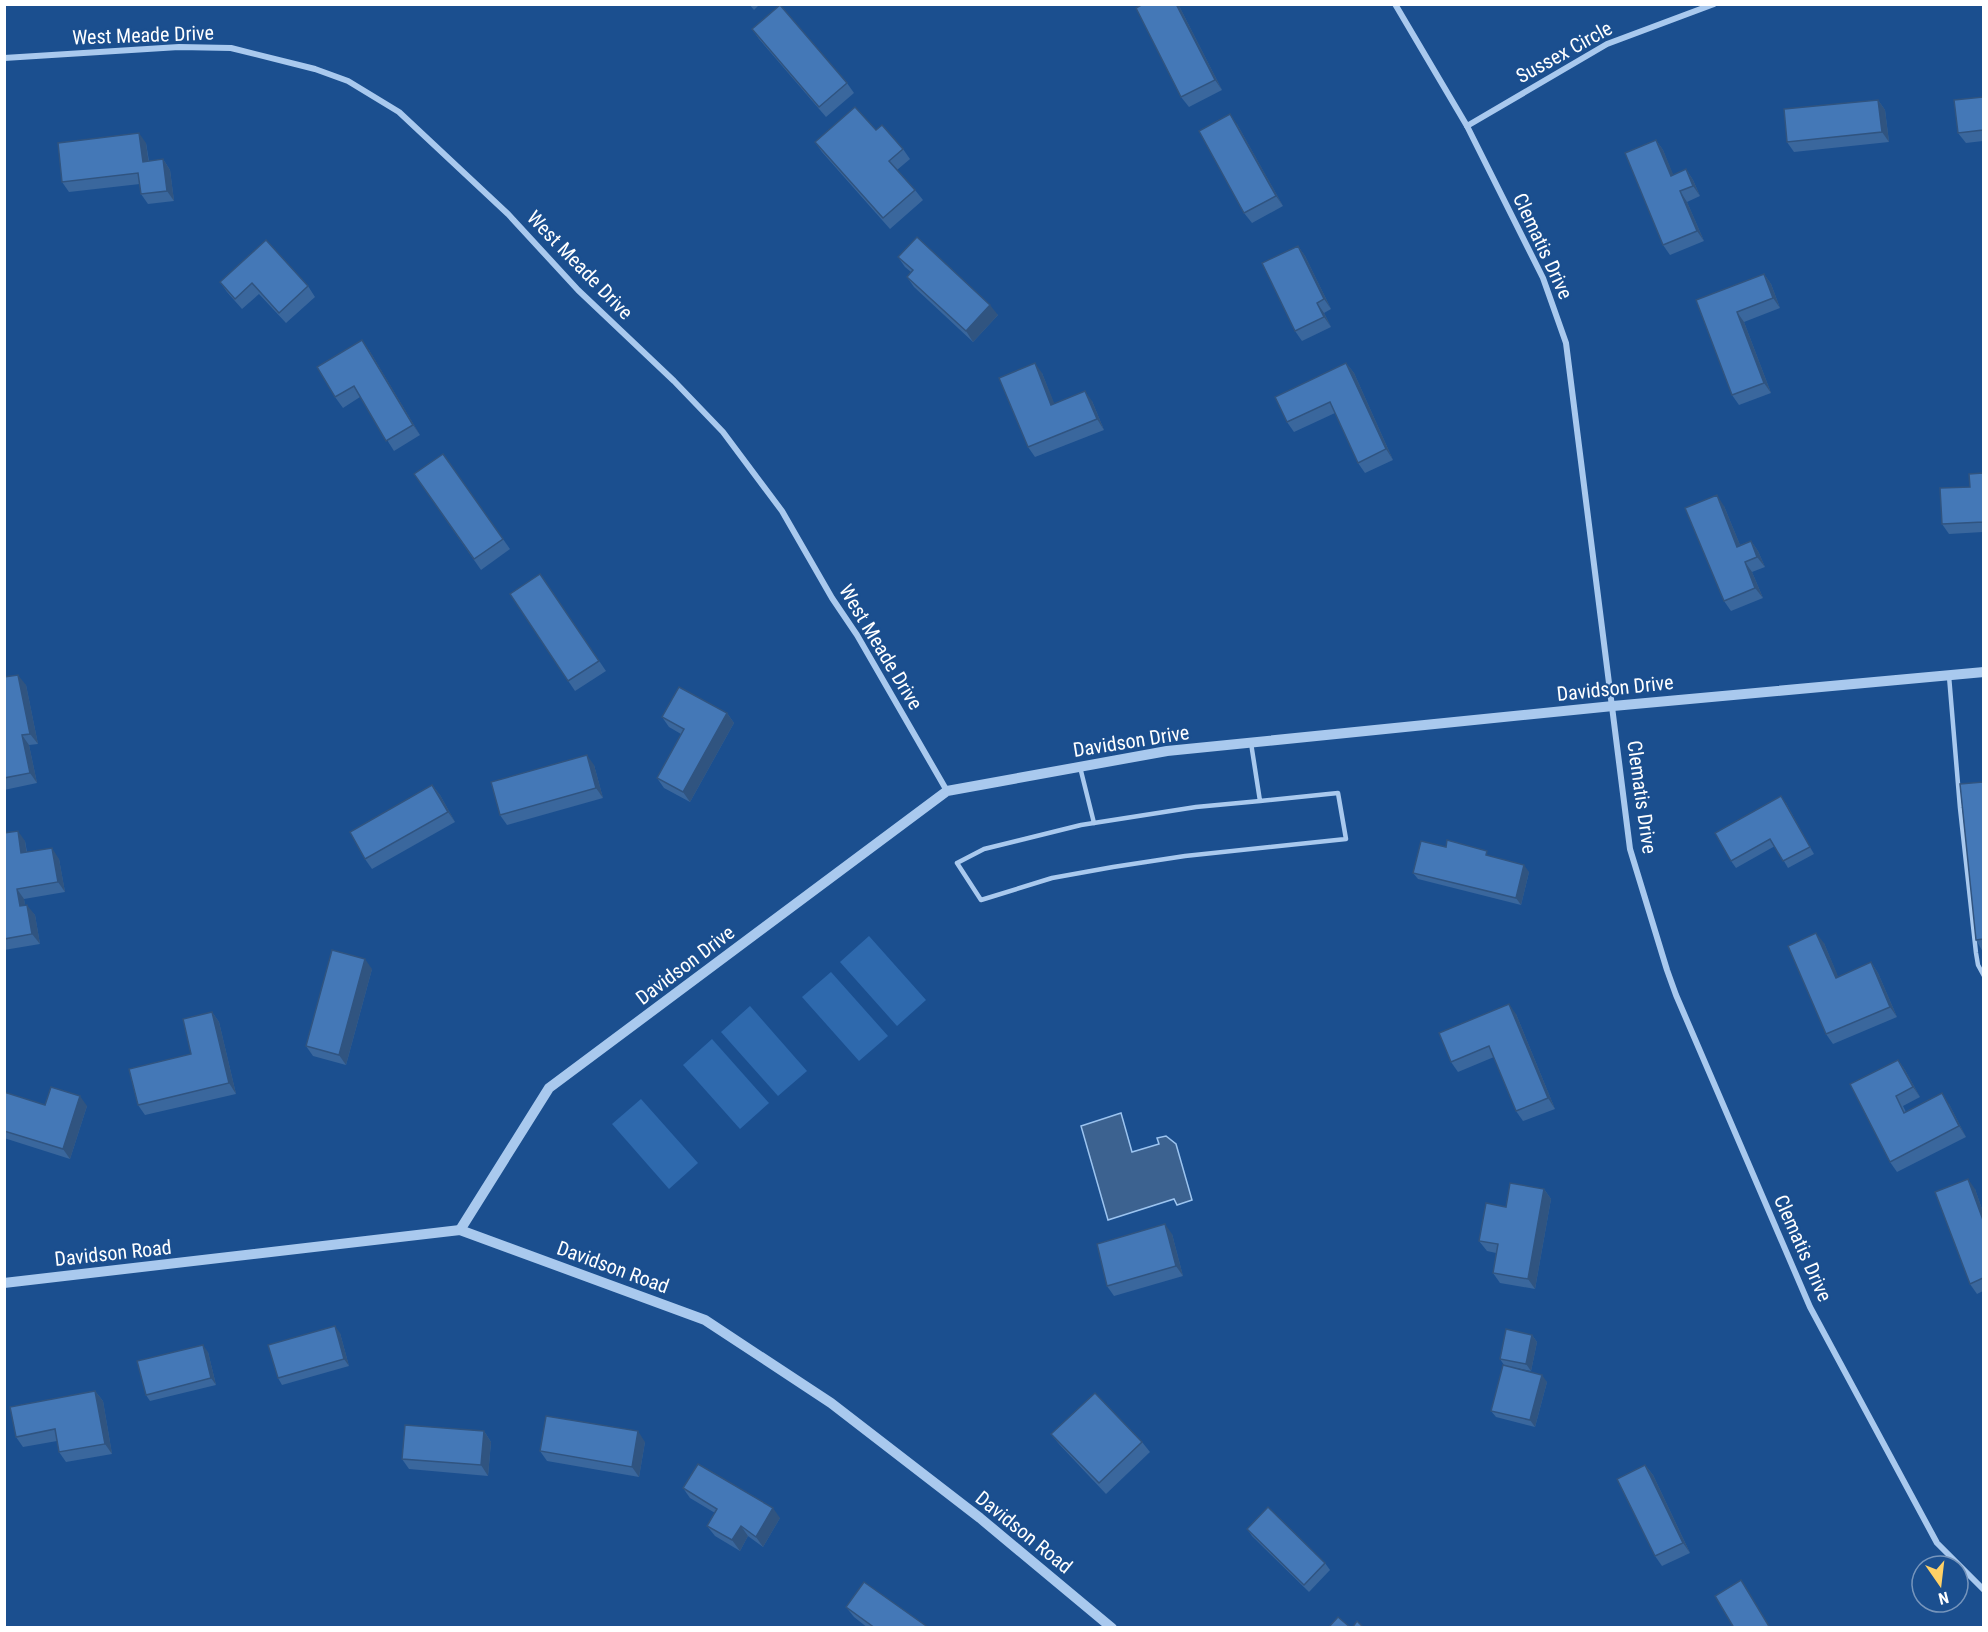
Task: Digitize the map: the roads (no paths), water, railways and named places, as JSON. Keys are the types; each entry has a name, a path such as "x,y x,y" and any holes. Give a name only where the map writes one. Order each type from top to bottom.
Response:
{"street":[{"name":"Clematis Drive","path":"1395,4 1467,126 1543,278 1566,343 1630,849 1676,995 1810,1307 1937,1543 1983,1590"},
{"name":"Sussex Circle","path":"1467,126 1607,44 1714,4"},
{"name":"West Meade Drive","path":"4,58 179,47 231,48 315,69 348,81 399,112 508,214 578,290 674,381 723,432 782,511 947,791"},
{"name":"Davidson Drive","path":"460,1230 549,1088 947,791 1167,751 1613,706 1983,672"},
{"name":"Davidson Road","path":"4,1283 460,1230 705,1320 831,1403 980,1518 1112,1628"}],"lane":[{"path":"1948,675 1976,953 1983,976"},
{"path":"1251,743 1260,801"},
{"path":"1080,767 1094,823"},
{"path":"1338,793 1346,839 1185,856 1113,867 1053,878 981,900 957,863 984,849 1094,823 1196,807 1260,801 1338,793"}]}
